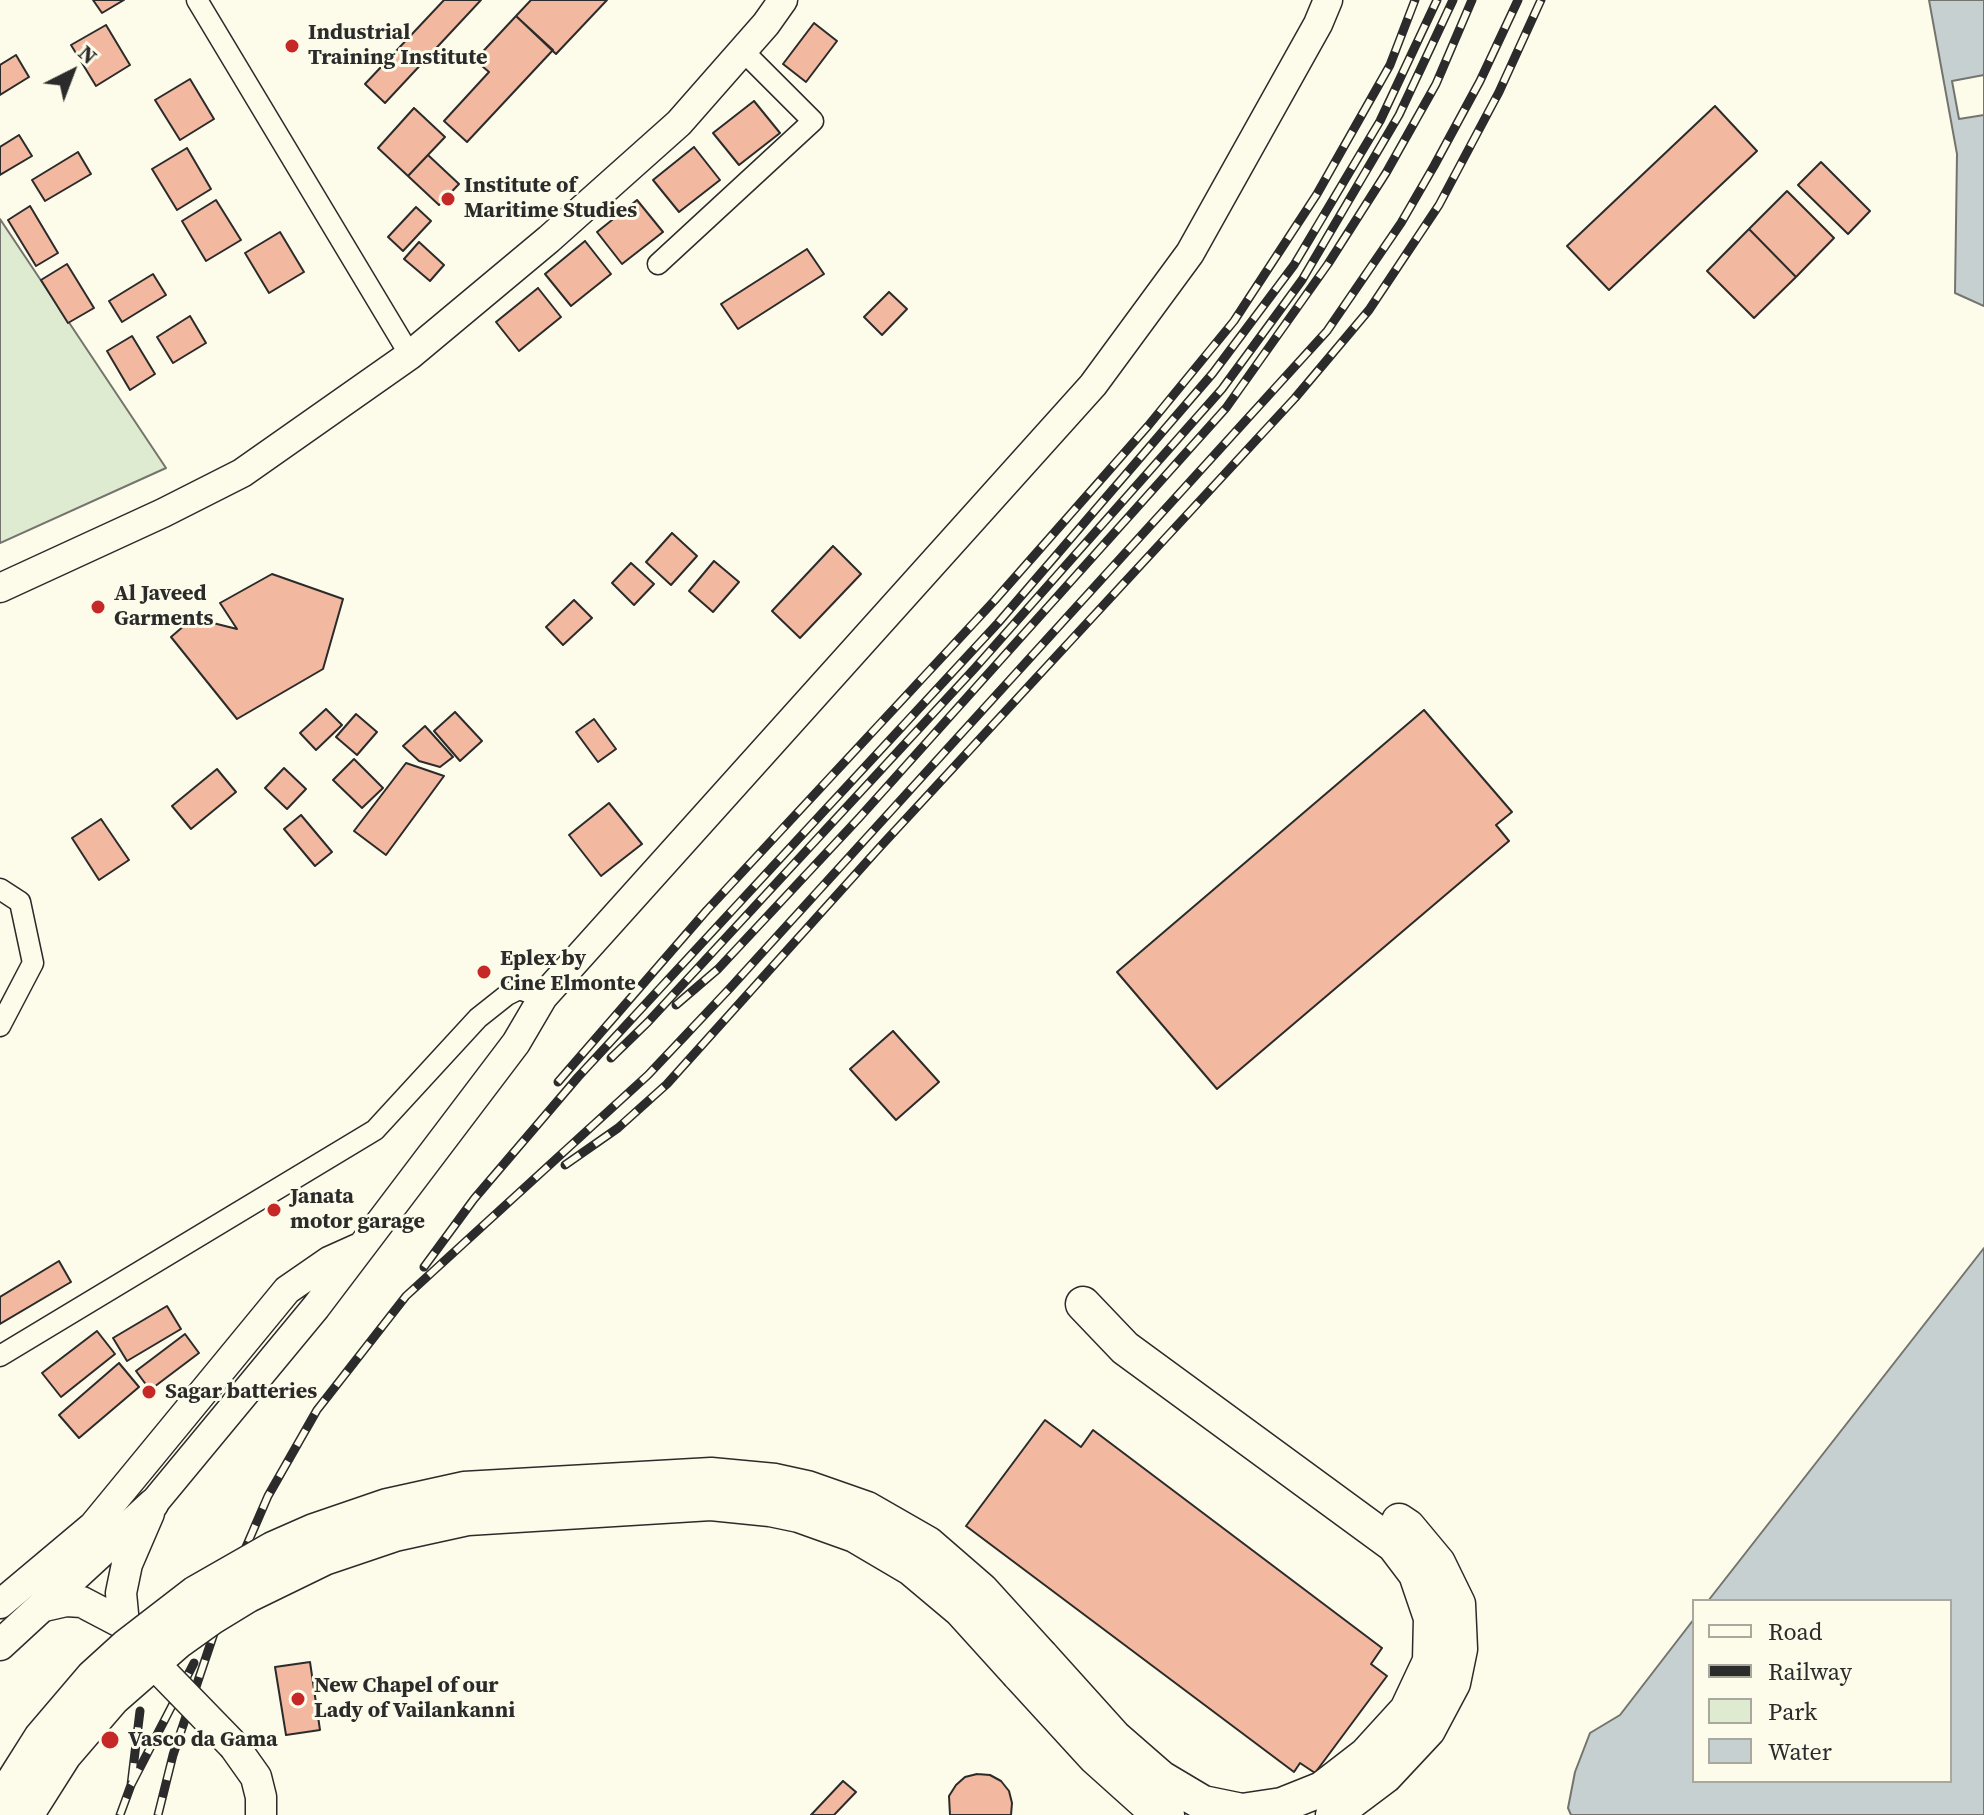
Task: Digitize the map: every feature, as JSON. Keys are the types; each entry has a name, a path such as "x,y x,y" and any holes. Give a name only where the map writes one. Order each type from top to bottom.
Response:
{"highway":[{"path":"26,1815 64,1755 113,1698 177,1642 248,1595 324,1558 395,1534 468,1518 711,1503 799,1515 855,1535 911,1568 1161,1778 1203,1803 1242,1811 1282,1805 1322,1789 1366,1755 1407,1710 1430,1661 1431,1618 1416,1574 1394,1545 1125,1348 1083,1304 1136,1329 1408,1527 1438,1563 1458,1604 1460,1649 1453,1683 1428,1730 1385,1776 1333,1815"},
{"path":"0,1803 41,1738 93,1677 196,1593 273,1549 387,1506 464,1489 711,1475 775,1481 807,1488 867,1509 928,1544 981,1590 1095,1757 1144,1801 1167,1815"}],"main road":[{"path":"0,588 242,473 410,355 549,239 679,123 783,0"},
{"path":"0,1645 153,1504 316,1307 516,1043 543,997 1093,385 1190,253 1318,24 1328,0"},
{"path":"0,1604 93,1526 287,1290 329,1261 362,1246"},
{"path":"124,1624 121,1593 127,1564 153,1504"},
{"path":"44,1606 66,1601 82,1602 124,1624 164,1674 234,1746 256,1777 261,1815"}],"street":[{"path":"197,0 410,355"},
{"path":"658,264 813,121 743,51"},
{"path":"0,889 20,902 33,963 0,1026"},
{"path":"0,1356 375,1130 478,1018 507,995 519,989 543,997"}],"green space":[{"path":"0,219 166,468 0,543"}],"water":[{"path":"1929,0 1984,0 1984,306 1955,293 1957,154"},
{"path":"1984,1248 1984,1815 1571,1815 1568,1808 1575,1772 1590,1733 1620,1715 1692,1622 1692,1783 1952,1783 1952,1599 1710,1599"}],"pier":[{"path":"1984,75 1984,115 1959,119 1952,81"}],"building":[{"path":"93,0 124,0 102,13"},
{"path":"444,0 481,0 385,103 365,84"},
{"path":"531,0 607,0 556,54 516,16"},
{"path":"516,16 553,50 467,142 444,121 489,72 475,60"},
{"path":"814,23 837,41 806,82 783,64"},
{"path":"106,25 130,65 96,86 71,45"},
{"path":"16,55 29,77 0,95 0,65"},
{"path":"190,79 214,119 180,140 155,100"},
{"path":"754,101 780,133 739,165 713,133"},
{"path":"1715,106 1757,151 1609,290 1567,246"},
{"path":"414,108 445,137 408,176 378,148"},
{"path":"19,135 32,156 0,175 0,147"},
{"path":"694,147 720,180 679,212 653,180"},
{"path":"187,148 211,189 177,210 152,169"},
{"path":"78,152 91,174 45,201 32,180"},
{"path":"428,155 459,184 439,205 408,176"},
{"path":"1821,162 1870,211 1848,234 1798,185"},
{"path":"1787,191 1834,238 1796,277 1749,229"},
{"path":"216,200 241,240 206,261 182,221"},
{"path":"637,200 663,232 622,264 597,232"},
{"path":"30,206 58,253 36,266 8,220"},
{"path":"416,207 431,221 403,251 388,237"},
{"path":"1749,229 1796,277 1754,318 1707,271"},
{"path":"280,232 304,272 269,293 245,253"},
{"path":"585,241 611,274 571,306 545,274"},
{"path":"419,242 444,265 430,281 404,259"},
{"path":"807,249 824,274 738,329 721,304"},
{"path":"67,264 94,308 68,323 41,280"},
{"path":"153,274 166,295 122,322 109,301"},
{"path":"538,288 561,317 519,351 496,322"},
{"path":"889,292 907,309 882,335 864,317"},
{"path":"190,316 206,343 173,363 157,337"},
{"path":"132,336 155,374 130,390 107,351"},
{"path":"672,533 697,556 671,585 646,562"},
{"path":"833,546 861,574 800,638 772,611"},
{"path":"714,561 739,582 713,612 689,591"},
{"path":"631,563 654,584 634,605 612,583"},
{"path":"272,574 343,599 323,669 237,719 171,637 193,618 237,629 220,603"},
{"path":"574,600 592,618 563,645 546,627"},
{"path":"326,709 342,725 316,750 300,733"},
{"path":"1424,710 1512,812 1496,825 1509,841 1217,1089 1117,972"},
{"path":"455,712 482,741 460,761 434,731"},
{"path":"356,714 377,732 357,755 336,737"},
{"path":"594,719 616,749 598,762 576,732"},
{"path":"425,726 453,757 440,767 419,761 403,746"},
{"path":"354,759 383,788 362,808 333,780"},
{"path":"406,763 444,776 386,855 354,831"},
{"path":"284,768 306,789 287,809 265,788"},
{"path":"217,769 236,792 191,829 172,806"},
{"path":"609,803 642,844 601,876 569,835"},
{"path":"301,815 332,852 315,866 284,829"},
{"path":"101,819 129,860 99,880 72,838"},
{"path":"893,1031 939,1082 896,1120 850,1069"},
{"path":"59,1261 71,1282 0,1324 0,1297"},
{"path":"167,1306 181,1329 127,1361 113,1338"},
{"path":"97,1331 115,1354 61,1397 42,1373"},
{"path":"185,1334 199,1353 150,1390 136,1371"},
{"path":"119,1363 139,1387 79,1438 59,1415"},
{"path":"1045,1420 1081,1447 1093,1430 1382,1648 1371,1664 1387,1676 1315,1773 1300,1763 1294,1772 966,1526"},
{"name":"New Chapel of our Lady of Vailankanni","path":"310,1662 320,1730 286,1735 275,1667"},
{"path":"990,1775 1001,1781 1009,1791 1011,1815 950,1815 949,1796 956,1785 965,1777"},
{"path":"843,1781 856,1792 834,1815 811,1815"}],"railway":[{"path":"558,1082 707,910 995,600 1148,426 1234,321 1317,194 1390,65 1415,0"},
{"path":"424,1267 474,1199 578,1077 998,623 1213,373 1294,265 1380,121 1437,0"},
{"path":"611,1058 648,1022 975,668 1222,389 1302,280 1399,115 1453,0"},
{"path":"676,1005 718,969 859,818 1226,408 1328,264 1386,173 1436,84 1472,0"},
{"path":"158,1815 173,1755 233,1577 268,1496 317,1410 406,1296 648,1075 731,987 1327,331 1401,223 1434,166 1480,81 1518,0"},
{"path":"565,1165 618,1128 667,1084 880,847 1295,398 1369,310 1439,205 1499,92 1541,0"},
{"path":"131,1785 194,1663"},
{"path":"120,1815 131,1785 140,1711"}],"place":[{"name":"Industrial Training Institute","path":"292,46"},
{"name":"Institute of Maritime Studies","path":"448,199"},
{"name":"Al Javeed Garments","path":"98,607"},
{"name":"Eplex by Cine Elmonte","path":"484,972"},
{"name":"Janata motor garage","path":"274,1210"},
{"name":"Sagar batteries","path":"149,1392"},
{"name":"New Chapel of our Lady of Vailankanni","path":"298,1699"},
{"name":"Vasco da Gama","path":"110,1740"}]}
